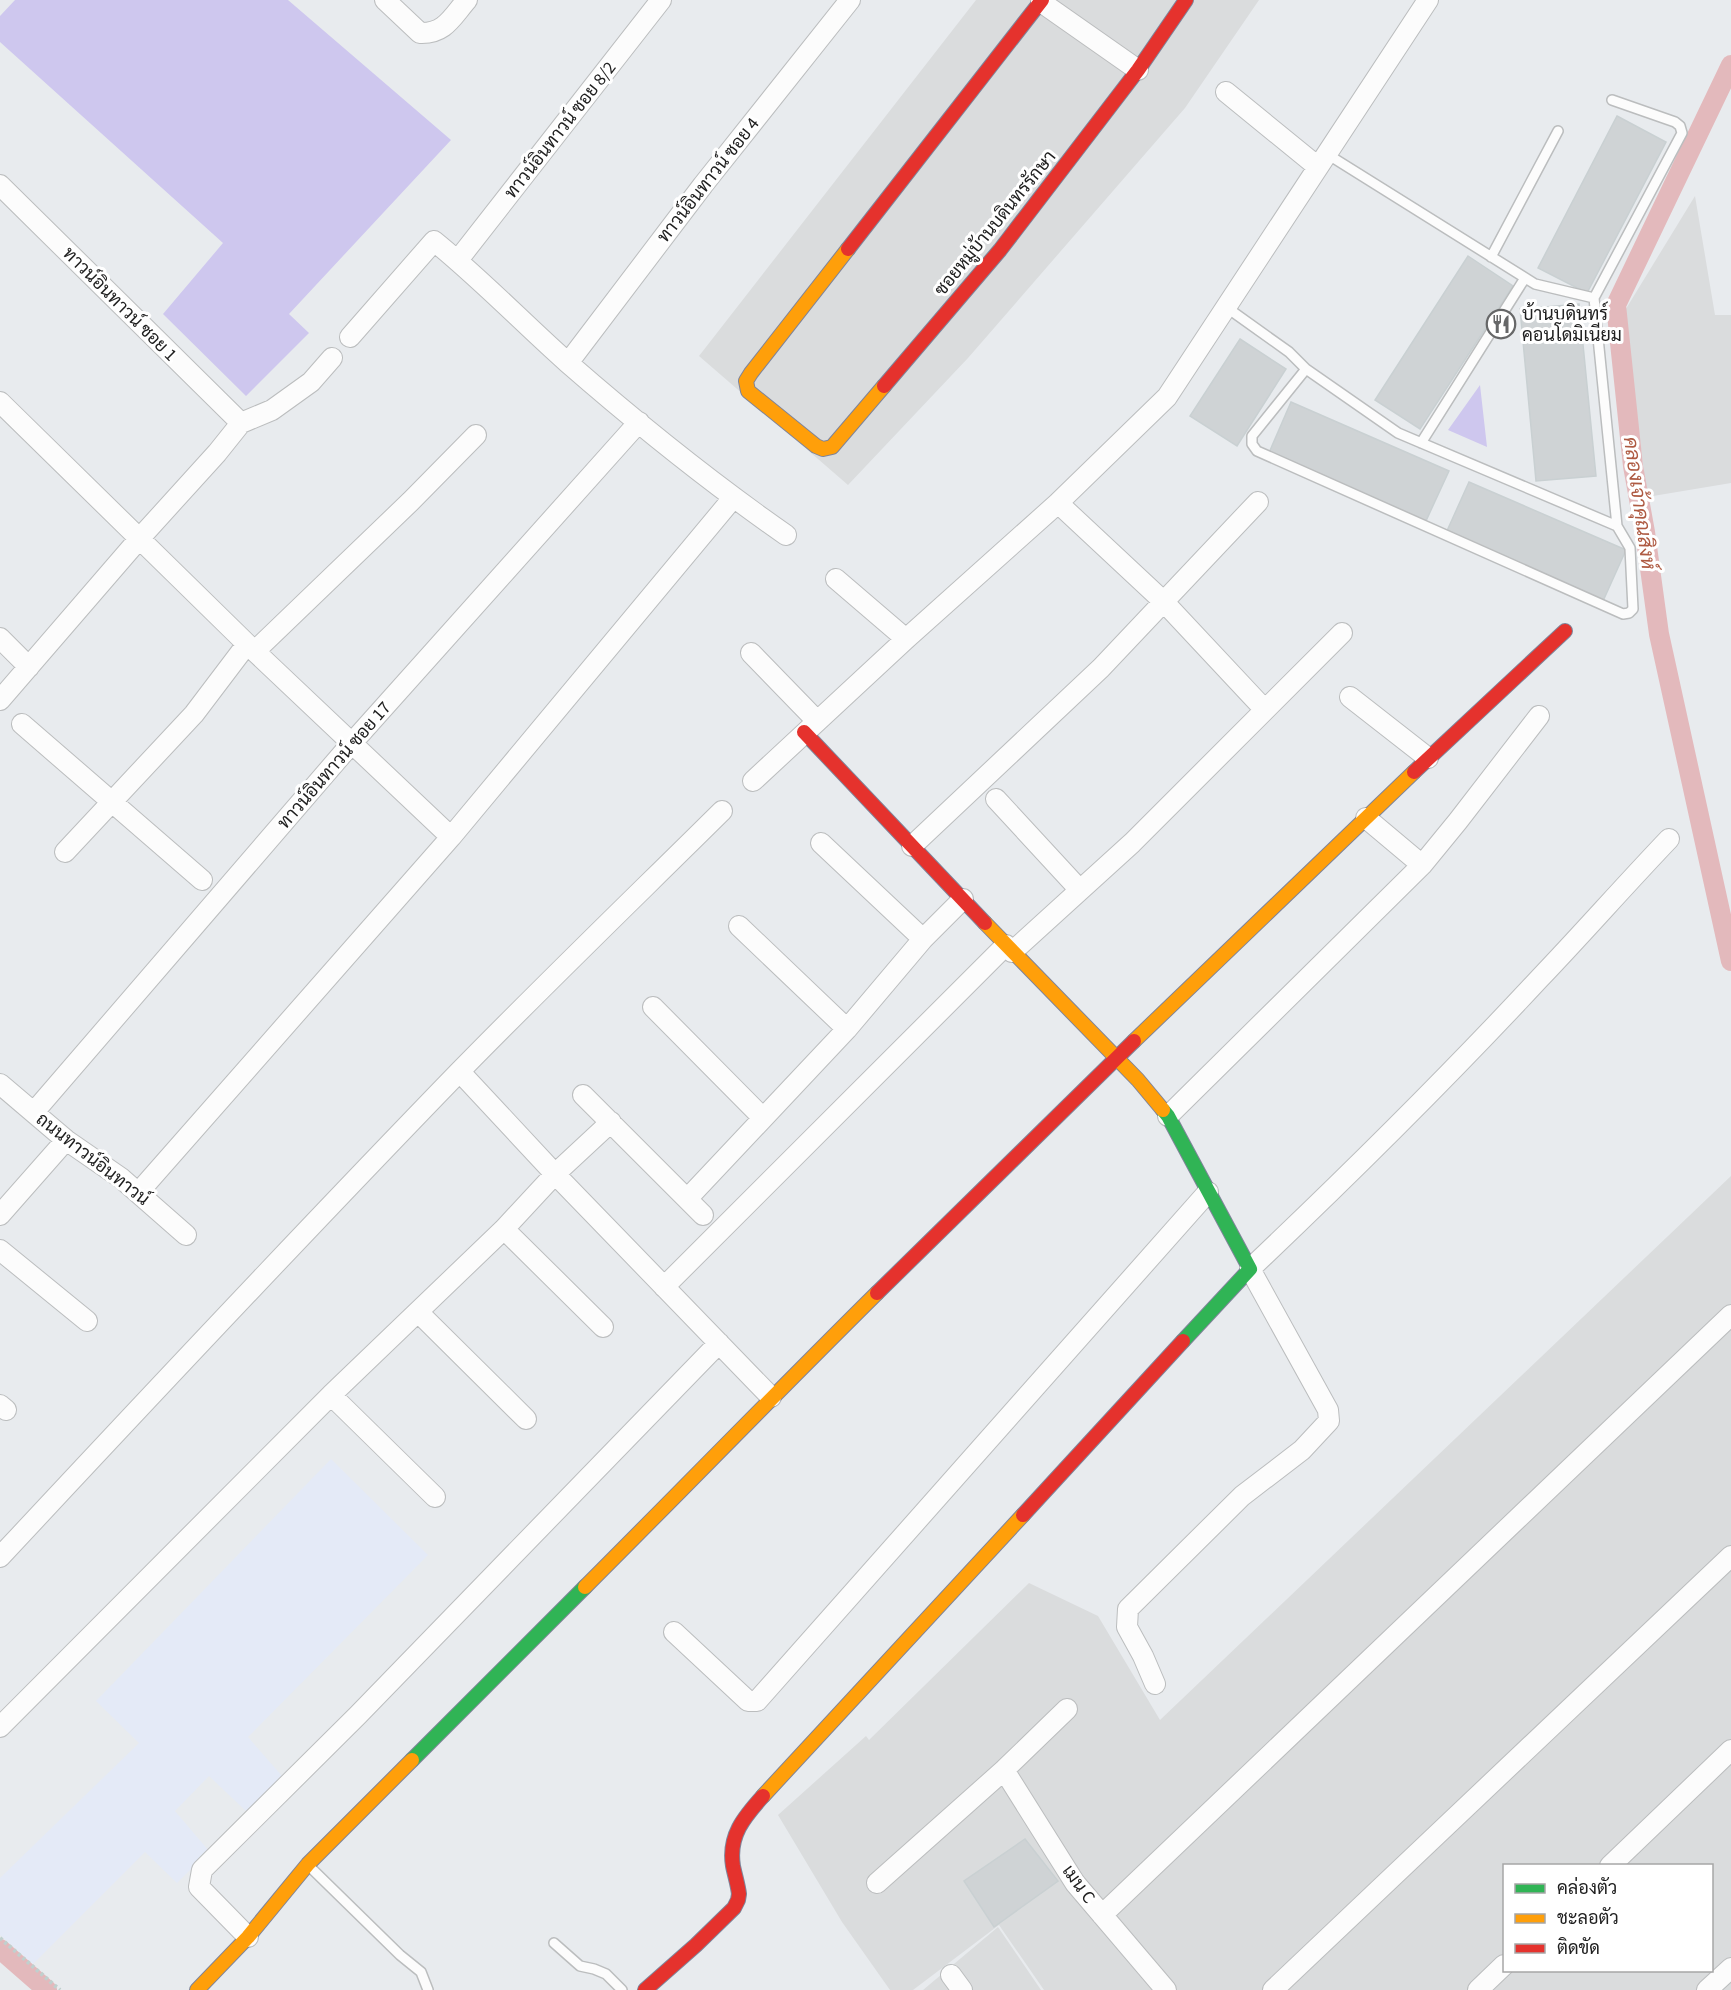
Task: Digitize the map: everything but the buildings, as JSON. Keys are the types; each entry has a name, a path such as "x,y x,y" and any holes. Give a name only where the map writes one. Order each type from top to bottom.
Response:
{"street":[{"path":"385,0 420,33 431,33 442,30 467,0"},
{"name":"ทาวน์อินทาวน์ ซอย 8/2","path":"458,260 661,0"},
{"name":"ทาวน์อินทาวน์ ซอย 4","path":"568,363 702,185 850,0"},
{"name":"ซอยหมู่บ้านบดินทรรักษา","path":"1041,1 746,381 748,391 816,446 823,449 832,447 1000,250 1138,70 1186,0"},
{"path":"753,781 906,639 1058,503 1167,397 1428,0"},
{"path":"1041,1 1138,70"},
{"path":"1226,92 1322,160"},
{"name":"ทาวน์อินทาวน์ ซอย 1","path":"0,185 240,423"},
{"path":"350,337 434,241 458,260 568,363 733,498 786,535"},
{"path":"0,700 139,539 217,453 240,423 272,410 311,382 332,358"},
{"path":"0,402 251,648 451,837"},
{"name":"ทาวน์อินทาวน์ ซอย 17","path":"34,1112 351,744 639,422"},
{"path":"65,852 194,714 251,648 411,501 476,435"},
{"path":"138,1193 451,837 733,498"},
{"path":"912,846 1101,668 1258,502"},
{"path":"1058,503 1163,601 1265,710"},
{"path":"837,579 906,639"},
{"path":"197,1990 248,1937 308,1864 717,1455 771,1397 1428,758 1565,631"},
{"path":"664,1287 1009,948 1132,843 1342,633"},
{"path":"0,638 29,667"},
{"path":"751,653 912,846 1138,1080 1168,1116 1328,1410 1329,1421 1302,1450 1242,1496 1128,1610 1127,1628 1155,1683"},
{"path":"1350,697 1428,758"},
{"path":"1168,1116 1422,865 1539,716"},
{"path":"22,724 202,880"},
{"path":"996,799 1079,890"},
{"path":"0,1557 243,1297 460,1072 722,811"},
{"path":"1366,818 1422,865"},
{"path":"645,1990 732,1910 737,1902 739,1893 730,1852 732,1838 748,1813 1250,1269 1363,1162 1540,979 1669,839"},
{"path":"821,843 923,939"},
{"path":"688,1198 847,1029 923,939 963,899"},
{"path":"740,926 847,1029"},
{"path":"653,1007 763,1118"},
{"path":"460,1072 555,1174 771,1397"},
{"name":"ถนนทาวน์อินทาวน์","path":"0,1084 66,1140 121,1178 186,1234"},
{"path":"583,1095 703,1215"},
{"path":"0,1727 331,1395 504,1229 555,1174 611,1122"},
{"path":"0,1215 66,1140"},
{"path":"674,1632 748,1701 757,1701 1208,1192"},
{"path":"504,1229 603,1327"},
{"path":"0,1250 87,1322"},
{"path":"418,1312 526,1419"},
{"path":"1102,1915 1731,1315"},
{"path":"248,1937 199,1887 202,1870 358,1715 718,1343"},
{"path":"331,1395 435,1497"},
{"path":"1273,1990 1731,1556"},
{"path":"878,1883 1004,1770 1067,1709"},
{"path":"1612,1864 1731,1750"},
{"name":"เมน C","path":"1004,1770 1075,1883 1166,1990"},
{"path":"1479,1990 1503,1966"},
{"path":"1707,1990 1731,1968"}],"lane":[{"path":"1306,369 1252,436 1252,444 1257,451 1623,614 1629,613 1633,609 1630,548 1617,526 1594,298 1682,133 1680,126 1675,122 1612,100"},
{"path":"1491,257 1558,131"},
{"path":"1322,160 1535,284 1594,298"},
{"path":"1421,443 1525,278"},
{"path":"1226,307 1289,352 1306,369 1398,433 1617,526"},
{"path":"308,1864 400,1955 421,1972 428,1990"},
{"path":"554,1943 580,1966 606,1974 622,1990"}],"path":[{"path":"0,1938 60,1990"}],"shaded area":[{"path":"15,0 288,0 451,140 289,314 309,333 246,396 163,314 223,243 0,42 0,16"},
{"path":"976,0 1259,0 1185,108 968,358 848,485 699,356"},
{"path":"1695,196 1715,315 1731,315 1731,483 1647,497 1624,312"},
{"path":"1480,385 1487,447 1448,430"},
{"path":"1731,1176 1731,1990 1044,1990 999,1925 913,1990 890,1990 842,1922 778,1815 866,1736 869,1740 1029,1583 1098,1616 1160,1720"},
{"path":"331,1459 428,1555 248,1737 282,1776 247,1812 209,1776 175,1811 209,1851 177,1883 145,1852 33,1964 0,1935 0,1878 139,1743 96,1701"},
{"path":"998,1927 1041,1990 923,1990"}],"waterway":[{"name":"คลองเจ้าคุณสิงห์","path":"1731,65 1616,305 1633,466 1659,634 1731,961"},
{"path":"0,1949 47,1990"}],"traffic: fast":[{"path":"1163,1110 1250,1269 1183,1341"},
{"path":"412,1760 585,1587"}],"traffic: slow":[{"path":"848,249 751,373 746,381 748,391 816,446 823,449 832,447 884,386"},
{"path":"1134,1041 1414,772"},
{"path":"985,923 1138,1080 1163,1110"},
{"path":"585,1587 877,1293"},
{"path":"763,1796 1023,1515"},
{"path":"197,1990 248,1937 308,1864 412,1760"}],"traffic: jam":[{"path":"848,249 1042,0"},
{"path":"884,386 1000,250 1138,70 1186,0"},
{"path":"1414,772 1565,631"},
{"path":"804,732 985,923"},
{"path":"877,1293 1134,1041"},
{"path":"1023,1515 1183,1341"},
{"path":"645,1990 734,1908 739,1894 732,1855 735,1836 744,1819 763,1796"}],"place":[{"name":"บ้านบดินทร์ คอนโดมิเนียม","path":"1501,324"}]}
